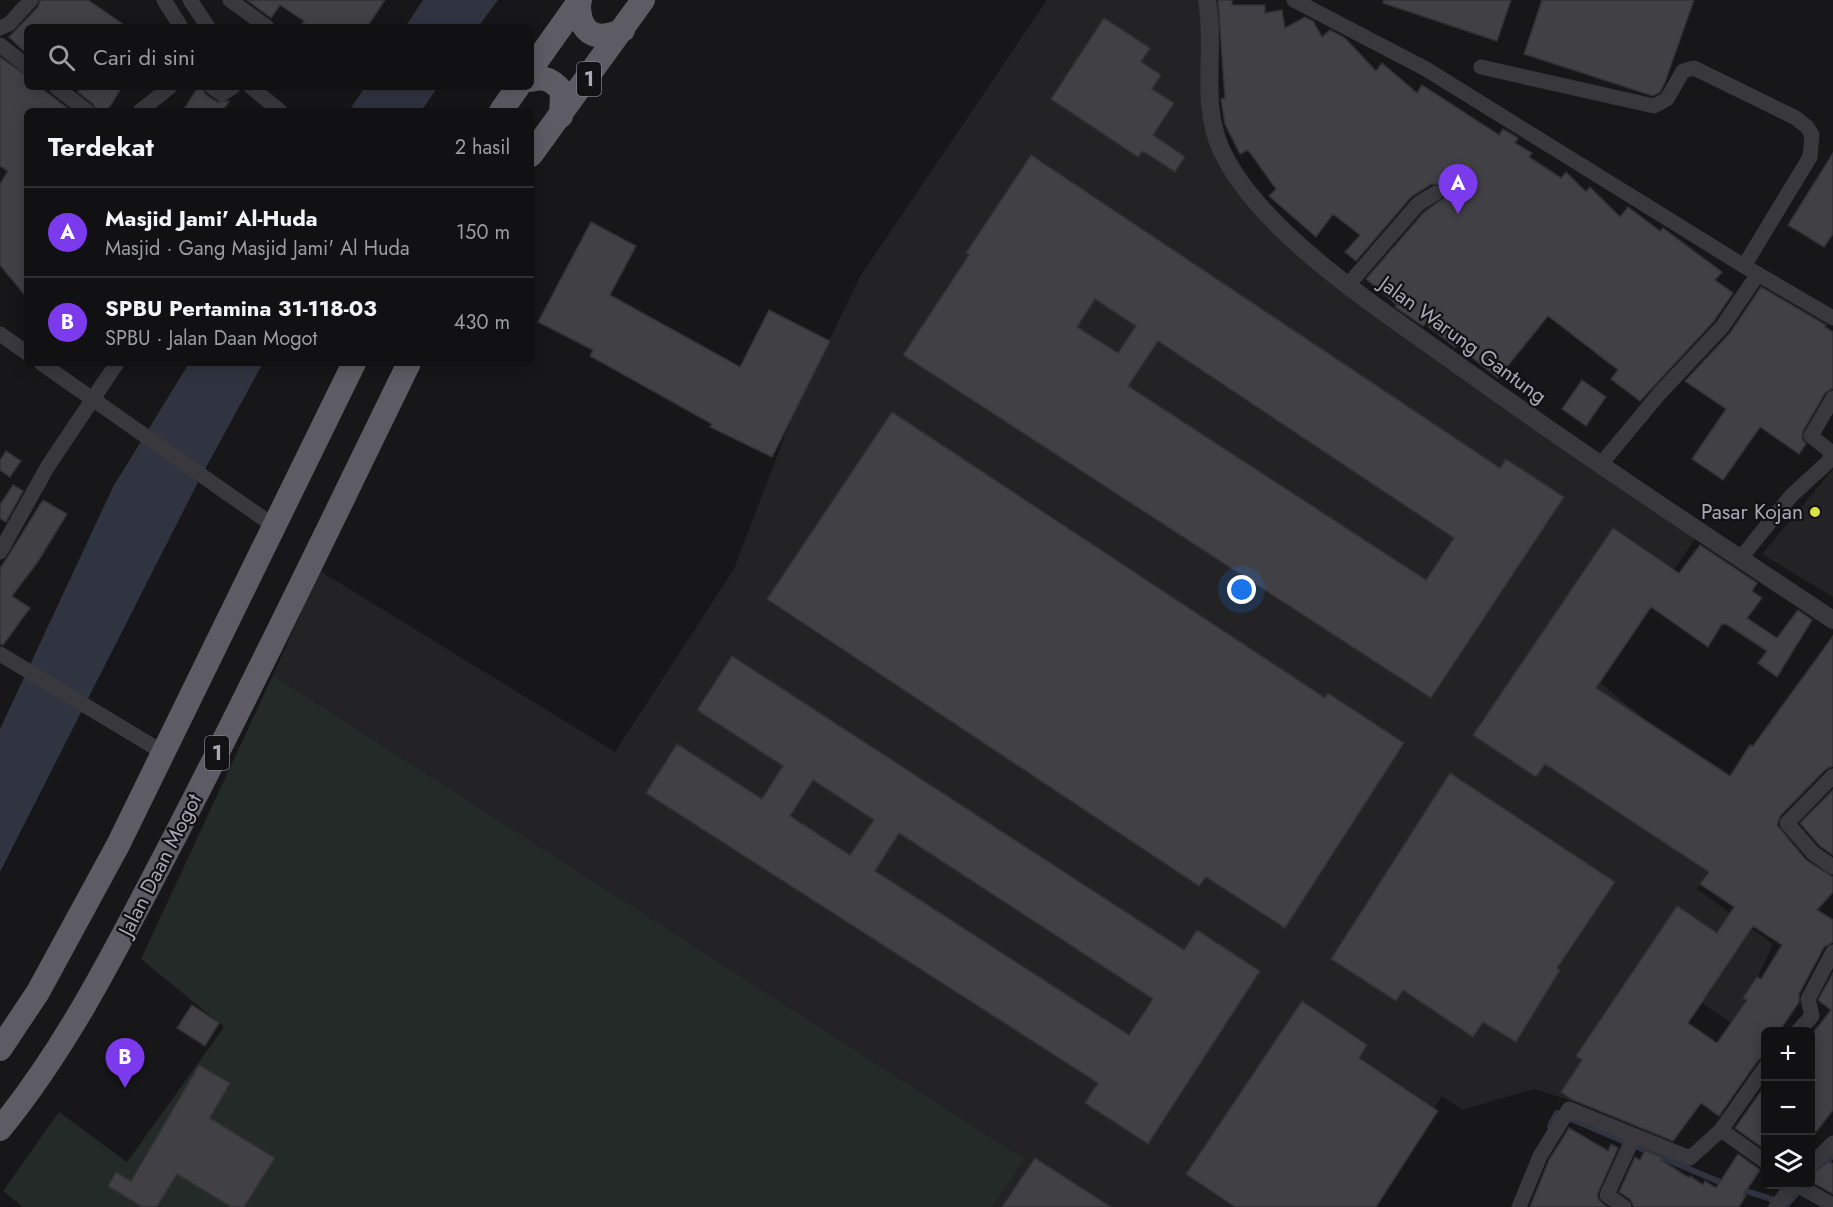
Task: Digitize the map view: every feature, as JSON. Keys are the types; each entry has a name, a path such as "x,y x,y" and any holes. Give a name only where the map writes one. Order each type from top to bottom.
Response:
{"highway":[{"path":"580,0 581,24 590,33 601,37 623,30"},
{"path":"534,65 580,0"},
{"name":"1","path":"534,151 643,0"},
{"path":"534,79 542,77 554,82 562,91 561,116"},
{"path":"503,108 516,90"},
{"name":"1","path":"0,1049 38,992 74,928 164,753 353,366"},
{"name":"Jalan Daan Mogot","path":"0,1129 47,1067 109,964 242,704 409,366"}],"street":[{"path":"0,28 9,24 31,0"},
{"path":"164,0 179,24"},
{"path":"190,0 206,24"},
{"path":"230,0 263,24"},
{"name":"Jalan Warung Gantung","path":"1207,0 1210,18 1209,105 1212,125 1221,149 1235,174 1259,205 1348,285 1513,404 1833,620"},
{"path":"1294,0 1426,69 1744,266 1833,318"},
{"path":"0,45 24,64"},
{"path":"1480,67 1654,106 1667,99 1683,71 1694,68 1796,118 1807,127 1812,135 1810,157 1744,266"},
{"path":"60,90 83,108"},
{"path":"144,108 166,90"},
{"path":"255,90 276,108"},
{"path":"1348,285 1418,204 1436,193"},
{"path":"1601,464 1659,394 1722,327 1758,274"},
{"path":"0,334 24,351"},
{"path":"45,366 274,526"},
{"path":"0,552 48,466 115,366"},
{"path":"1740,559 1791,496 1830,460 1831,452 1811,436 1833,398"},
{"path":"0,654 164,753"},
{"path":"1833,776 1787,823 1813,853 1833,867"},
{"path":"1802,1027 1812,1016 1808,999 1833,952"},
{"path":"1519,1207 1540,1156 1566,1114 1632,1141 1690,1158 1721,1131 1761,1073"},
{"path":"1721,1131 1761,1159"},
{"path":"1624,1207 1607,1195 1632,1141"},
{"path":"1815,1161 1833,1143"},
{"path":"1792,1192 1833,1205"}],"shaded area":[{"path":"1047,0 1199,0 1207,78 1201,112 1260,212 1700,532 1597,680 1748,804 1697,889 1773,944 1748,998 1731,1023 1699,1001 1630,1119 1534,1089 1462,1110 1442,1096 1372,1207 993,1207 1025,1159 273,675 320,571 615,752 734,569 794,412 861,275"},
{"name":"Pasar Kojan","path":"1833,469 1833,597 1762,554"},
{"path":"273,675 1025,1159 993,1207 23,1207 3,1191 59,1112 127,1162 224,1027 141,959"}],"water":[{"path":"423,0 498,0 480,24 407,24"},
{"path":"363,90 436,90 423,108 351,108"},
{"path":"187,366 261,366 198,482 0,872 0,729 113,487"}],"building":[{"path":"40,0 88,0 123,24 24,24 24,51 9,37 38,7"},
{"path":"247,0 385,0 369,24 302,24 304,21 280,5 271,18"},
{"path":"1218,0 1232,0 1232,5 1265,5 1265,13 1282,10 1285,28 1305,17 1313,21 1322,37 1330,30 1345,38 1376,71 1382,63 1417,93 1422,85 1499,135 1503,129 1518,138 1515,143 1532,153 1529,157 1561,178 1566,172 1586,192 1590,187 1620,217 1628,207 1660,231 1663,228 1722,272 1715,280 1733,293 1714,321 1640,401 1611,379 1618,370 1548,316 1498,378 1456,345 1455,347 1425,324 1423,326 1395,307 1397,305 1366,279 1424,212 1444,198 1446,192 1441,185 1431,184 1411,197 1356,261 1345,252 1360,235 1333,214 1316,237 1269,196 1276,189 1248,150 1240,154 1225,124 1221,99 1225,98"},
{"path":"1384,0 1511,0 1497,41 1383,3"},
{"path":"1542,0 1694,0 1665,82 1660,92 1653,96 1524,54"},
{"path":"1104,18 1150,48 1141,62 1161,75 1152,89 1174,103 1153,135 1185,157 1175,172 1143,151 1138,157 1051,99"},
{"path":"0,57 24,74 24,90 44,90 67,108 24,108 24,294 0,265 0,184 8,171 0,166"},
{"path":"79,90 120,90 109,108 95,108 78,92"},
{"path":"196,90 204,90 206,95 217,102 229,101 225,108 185,108"},
{"path":"1833,153 1833,234 1824,247 1788,225"},
{"path":"1031,155 1500,468 1506,459 1564,497 1431,698 903,355 969,255 966,253","holes":["1095,299 1136,326 1118,353 1077,327","1158,341 1454,538 1426,580 1128,386"]},
{"path":"591,222 636,246 610,295 740,367 769,310 830,341 772,457 710,427 712,424 590,356 593,350 538,322"},
{"path":"1761,287 1826,325 1825,327 1833,332 1833,388 1825,393 1803,431 1802,439 1806,444 1799,454 1760,427 1723,480 1692,459 1726,409 1685,381 1730,333"},
{"path":"1582,380 1606,397 1586,426 1562,409"},
{"path":"892,412 1325,698 1328,693 1404,743 1285,928 1206,877 1199,886 767,599"},
{"path":"6,451 21,461 10,477 0,470 0,460"},
{"path":"13,485 23,491 6,522 0,518 0,505"},
{"path":"43,500 67,514 37,563 12,596 30,608 3,645 0,644 0,569"},
{"path":"1613,528 1679,573 1700,545 1757,583 1752,591 1762,598 1747,618 1777,638 1798,610 1812,620 1777,677 1758,663 1767,651 1726,624 1722,624 1708,647 1651,607 1596,688 1730,776 1750,745 1753,746 1833,636 1833,766 1826,769 1780,816 1777,825 1806,860 1833,877 1833,892 1817,910 1833,920 1833,942 1824,947 1799,994 1799,1002 1782,1027 1761,1027 1761,1058 1719,1116 1701,1103 1673,1141 1573,1100 1561,1092 1582,1060 1576,1056 1677,906 1717,933 1734,907 1700,884 1709,872 1545,764 1536,777 1473,735","holes":["1753,926 1782,945 1761,979 1757,977 1743,998 1747,1000 1717,1043 1688,1023"]},
{"path":"732,656 1184,950 1197,930 1260,971 1148,1144 1085,1103 1098,1083 646,793 677,744 762,799 783,766 697,710","holes":["813,780 874,820 850,855 790,816","899,833 1153,999 1129,1035 875,871"]},
{"path":"1450,773 1615,882 1557,968 1560,970 1516,1042 1483,1022 1473,1037 1403,990 1396,1001 1331,959"},
{"path":"1833,790 1833,855 1820,846 1800,823"},
{"path":"1833,973 1833,1110 1815,1133 1815,1031 1831,1010 1818,1000"},
{"path":"1302,1001 1367,1045 1359,1058 1438,1111 1376,1207 1235,1207 1186,1174"},
{"path":"192,1005 219,1023 205,1046 177,1028"},
{"path":"199,1065 230,1083 210,1118 275,1158 244,1207 231,1207 177,1174 157,1207 142,1207 108,1186 116,1172 131,1181"},
{"path":"1761,1091 1761,1146 1735,1128"},
{"path":"1569,1128 1608,1151 1611,1144 1618,1148 1597,1195 1607,1207 1530,1207 1549,1160"},
{"path":"1645,1150 1662,1157 1661,1160 1689,1178 1690,1176 1703,1185 1705,1181 1716,1188 1738,1154 1760,1170 1744,1194 1746,1195 1739,1207 1634,1207 1630,1199 1619,1192 1635,1157 1640,1160"},
{"path":"1035,1158 1111,1207 1002,1207"},
{"path":"1829,1161 1833,1164 1833,1194 1815,1184 1815,1171"}],"waterway":[{"path":"1550,1126 1557,1113 1727,1185"},
{"path":"1819,1170 1833,1155"},
{"path":"1740,1189 1787,1204 1801,1189"}],"place":[{"name":"Masjid Jami' Al-Huda","path":"1458,214"},
{"name":"Pasar Kojan","path":"1815,512"},
{"name":"SPBU Pertamina 31-118-03","path":"125,1088"}]}
